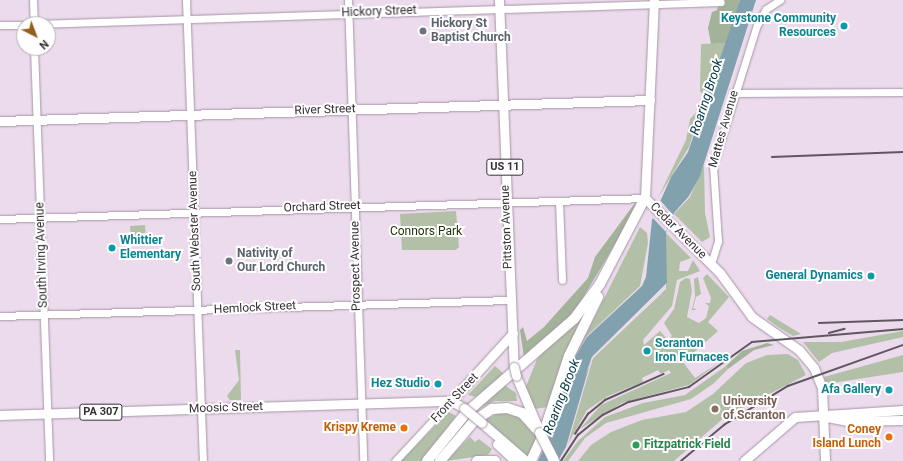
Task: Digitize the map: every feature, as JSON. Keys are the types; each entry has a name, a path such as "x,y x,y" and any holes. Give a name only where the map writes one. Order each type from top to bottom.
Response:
{"highway":[{"path":"428,461 467,412 552,342 580,312 600,284 645,198"},
{"path":"531,461 543,435 574,344 641,215 645,198"},
{"path":"440,461 474,421 492,409 518,410 539,430"},
{"name":"US 11","path":"539,430 554,461"},
{"path":"477,461 495,461"}],"main road":[{"name":"Cedar Avenue","path":"654,2 645,198 711,264 752,317 791,345 815,371 821,385 824,416 825,461"},
{"name":"Pittston Avenue","path":"499,5 510,300 513,333"},
{"name":"River Street","path":"0,121 650,100"},
{"name":"US 11","path":"513,333 515,371 539,430"},
{"name":"Front Street","path":"451,401 513,333"},
{"name":"Moosic Street","path":"0,415 451,401"},
{"path":"451,401 526,461"},
{"path":"744,461 791,419 824,416 846,411 903,410"},
{"path":"824,416 847,421 903,420"},
{"path":"480,425 515,461"}],"street":[{"path":"33,0 34,16"},
{"name":"South Webster Avenue","path":"186,0 203,461"},
{"name":"Prospect Avenue","path":"348,0 363,461"},
{"name":"Mattes Avenue","path":"711,264 718,241 712,171 733,93 760,20 766,9 780,0"},
{"name":"Hickory Street","path":"56,23 348,13 499,5 721,2"},
{"path":"0,25 16,24"},
{"name":"South Irving Avenue","path":"34,56 49,461"},
{"path":"733,93 827,94 903,92"},
{"name":"Orchard Street","path":"0,219 355,206 645,198"},
{"path":"559,201 562,280"},
{"name":"Hemlock Street","path":"0,316 510,300"},
{"name":"Front Street","path":"395,461 451,401"}],"green space":[{"path":"720,0 740,0 727,43 711,44 708,28 712,12 717,10"},
{"path":"727,43 709,96 700,92 701,44"},
{"path":"703,105 689,147 658,198 686,140 690,119"},
{"path":"704,165 705,213 710,237 702,242 674,214 690,197"},
{"path":"635,203 636,209 578,306 560,328 524,358 520,330 523,327 527,341 544,327 588,278 595,257"},
{"name":"Connors Park","path":"456,211 459,247 456,250 402,250 400,214"},
{"path":"145,225 146,238 131,239 130,226"},
{"path":"640,227 647,233 648,243 640,286 587,336 573,360"},
{"path":"666,233 691,258 680,262 679,271 688,271 693,260 700,271 677,280 672,306 643,340 644,345 660,331 668,340 672,336 664,323 674,309 680,282 686,278 690,279 692,291 687,317 699,323 706,318 709,306 705,303 710,303 711,298 703,278 707,274 729,297 708,322 718,331 683,362 695,378 720,362 689,385 622,403 580,429 601,405 671,373 669,370 661,374 658,370 642,378 643,382 608,396 587,410 568,444 593,358 666,289"},
{"path":"698,277 701,294 696,297 693,308 697,310 692,310 690,317 695,297 694,279"},
{"path":"587,310 564,356 548,407 534,409 525,389 538,357"},
{"path":"770,315 801,334 793,336 778,327 767,319"},
{"path":"903,331 903,337 832,353 819,362 803,342 841,342"},
{"path":"767,343 774,345 754,350 728,369 726,366 742,351"},
{"path":"235,350 240,350 241,400 230,400 227,396 239,380"},
{"name":"University of Scranton","path":"788,354 798,360 806,375 725,417 674,461 578,461 591,445 611,432 642,420 686,412 713,394 746,363 767,355"},
{"path":"903,355 903,372 826,384 824,377"},
{"path":"495,366 504,374 476,397 468,395"},
{"path":"726,366 728,369 713,384 691,399 606,423 585,438 568,461 563,461 578,441 605,417 643,403 685,395"},
{"path":"503,384 516,393 517,401 495,401 475,410"},
{"path":"449,412 456,416 422,461 401,461"},
{"path":"501,412 518,415 538,437 527,459 485,420"},
{"path":"470,437 475,442 479,439 492,449 488,455 446,461"}],"water":[{"name":"Roaring Brook","path":"740,0 756,0 700,176 689,196 674,213 666,233 667,283 592,357 566,447 558,461 538,461 551,433 572,362 587,337 642,286 646,277 652,220 671,177 688,152"}],"pier":[{"path":"659,199 674,216 666,232 651,216"},
{"path":"667,283 661,294 593,358 585,376 592,357"}],"railway":[{"path":"772,157 903,152"},
{"path":"819,323 903,320"},
{"path":"829,333 844,329"},
{"path":"561,461 578,435 603,415 629,402 689,387 752,342 903,329"},
{"path":"681,461 724,425 788,386 903,345"},
{"path":"575,434 588,414 605,400 664,374"}],"place":[{"name":"Keystone Community Resources","path":"844,26"},
{"name":"Hickory St Baptist Church","path":"423,31"},
{"name":"Whittier Elementary","path":"112,248"},
{"name":"Nativity of Our Lord Church","path":"229,261"},
{"name":"General Dynamics","path":"871,276"},
{"name":"Scranton Iron Furnaces","path":"647,351"},
{"name":"Hez Studio","path":"438,384"},
{"name":"Afa Gallery","path":"889,390"},
{"name":"University of Scranton","path":"715,409"},
{"name":"Krispy Kreme","path":"404,428"},
{"name":"Coney Island Lunch","path":"889,437"},
{"name":"Fitzpatrick Field","path":"636,445"}]}
